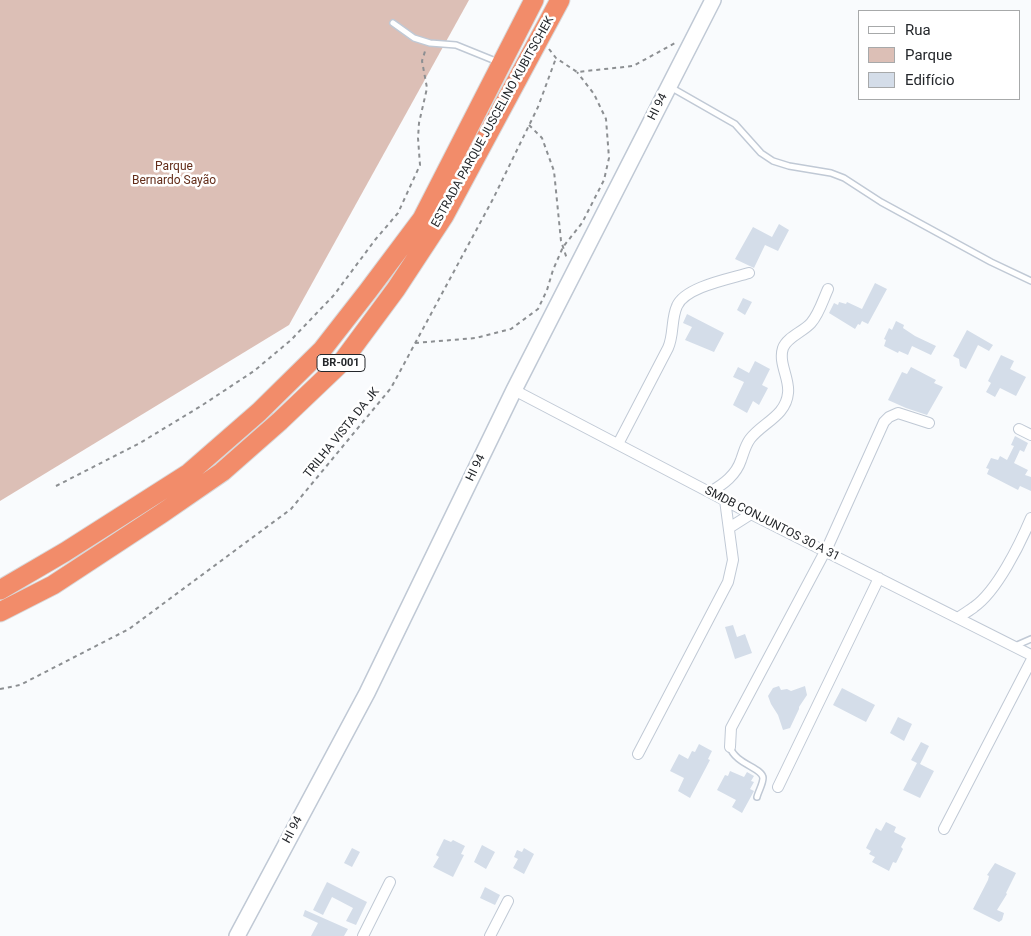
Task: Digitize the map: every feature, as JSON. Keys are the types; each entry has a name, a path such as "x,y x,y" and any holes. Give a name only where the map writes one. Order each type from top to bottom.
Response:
{"highway":[{"name":"ESTRADA PARQUE JUSCELINO KUBITSCHEK","path":"0,590 65,552 189,472 259,412 322,350 422,219 534,0"},
{"name":"ESTRADA PARQUE JUSCELINO KUBITSCHEK","path":"0,612 53,585 222,472 280,421 342,362 396,289 444,216 560,0"}],"street":[{"name":"HI 94","path":"237,936 367,693 514,390 713,0"},
{"path":"618,444 672,340 676,308 681,299 690,292 749,273"},
{"path":"710,492 725,483 735,472 741,461 744,448 752,437 780,413 788,395 788,383 782,358 783,349 786,343 812,322 828,290"},
{"name":"SMDB CONJUNTOS 30 A 31","path":"514,390 751,514 1031,655"},
{"path":"730,747 731,728 825,551 884,422 889,417 898,413 929,423"},
{"path":"1019,429 1031,436"},
{"path":"638,754 728,582 733,560 725,500"},
{"path":"729,528 751,514"},
{"path":"958,618 975,607 986,596 1004,570 1025,533 1031,518"},
{"path":"778,787 879,578"},
{"path":"944,829 1031,661"},
{"path":"363,936 390,882"},
{"path":"490,936 508,901"}],"lane":[{"path":"393,24 414,38 430,43 456,45 501,64"},
{"path":"669,86 735,124 761,154 773,161 789,166 831,172 844,178 881,202 990,262 1031,281"},
{"path":"1015,647 1031,639"},
{"path":"730,747 732,754 739,760 761,772 763,778 757,797"}],"path":[{"path":"577,72 633,66 697,31"},
{"path":"56,486 140,443 254,371 292,340 334,295 375,240 398,213 420,164 419,123 427,88 422,61 423,54 430,43"},
{"name":"TRILHA VISTA DA JK","path":"0,689 20,685 129,629 291,509 391,388 493,199 529,125 556,58 577,72"},
{"path":"415,343 476,338 511,330 538,309 563,247 582,223 604,180 610,158 606,119 594,94 577,72"},
{"path":"529,125 542,138 554,171 563,247 572,276"}],"green space":[{"name":"Parque Bernardo Sayão","path":"0,0 469,0 289,325 0,501"}],"building":[{"path":"779,224 789,230 778,251 765,245 754,268 735,259 753,227 772,237"},
{"path":"875,283 887,289 868,324 862,321 855,329 829,313 834,303 838,305 839,302 846,304 847,302 862,309"},
{"path":"743,298 752,302 745,315 737,310"},
{"path":"687,314 724,333 714,352 685,340 692,327 683,323"},
{"path":"896,321 904,325 903,328 915,336 936,346 931,355 912,346 908,355 899,351 898,353 884,346 886,340 884,339 889,328 892,330"},
{"path":"967,330 993,345 989,351 978,345 966,369 960,366 959,359 953,356"},
{"path":"1001,355 1014,361 1010,369 1026,377 1016,396 1000,388 995,397 986,392 991,383 988,381"},
{"path":"755,361 770,369 762,385 768,388 759,405 753,401 747,413 733,405 744,382 733,377 738,367 749,373"},
{"path":"911,367 936,380 934,383 943,387 927,415 888,400 902,372 907,374"},
{"path":"1015,436 1028,443 1024,452 1020,450 1014,463 1028,470 1025,475 1031,477 1031,491 1020,486 1018,490 987,474 989,469 986,468 991,458 998,460 1000,456 1007,460 1014,446 1011,445"},
{"path":"733,625 737,637 745,634 752,653 735,659 725,627"},
{"path":"779,686 781,690 787,689 791,691 805,686 807,695 799,707 790,728 783,730 768,696 773,688"},
{"path":"842,688 875,705 866,722 833,705"},
{"path":"898,717 912,724 904,741 890,733"},
{"path":"921,742 929,746 920,764 934,771 920,798 903,790 917,763 911,760"},
{"path":"699,744 712,751 708,759 710,760 690,798 678,791 684,778 670,771 679,754 688,759 692,751 695,752"},
{"path":"730,771 744,777 747,772 754,776 751,781 754,782 750,789 754,791 742,813 732,807 736,800 717,790 725,775 728,776"},
{"path":"886,822 896,827 894,832 906,838 896,863 893,862 889,871 872,862 875,857 869,854 871,851 866,848 876,828 881,831"},
{"path":"444,839 451,842 453,840 465,846 461,854 464,855 453,877 433,867 439,857 436,855"},
{"path":"482,845 495,852 486,869 474,862"},
{"path":"352,848 360,852 352,867 344,863"},
{"path":"524,848 534,854 524,874 513,868 518,859 514,857 517,850 522,852"},
{"path":"995,863 1016,873 1007,894 997,910 1004,913 1002,920 999,922 973,909 988,880 989,876 987,875"},
{"path":"327,882 367,902 356,925 346,921 353,908 332,897 323,915 313,910"},
{"path":"485,887 500,895 495,905 480,898"},
{"path":"305,910 348,929 344,936 311,936 318,923 303,916"}]}
